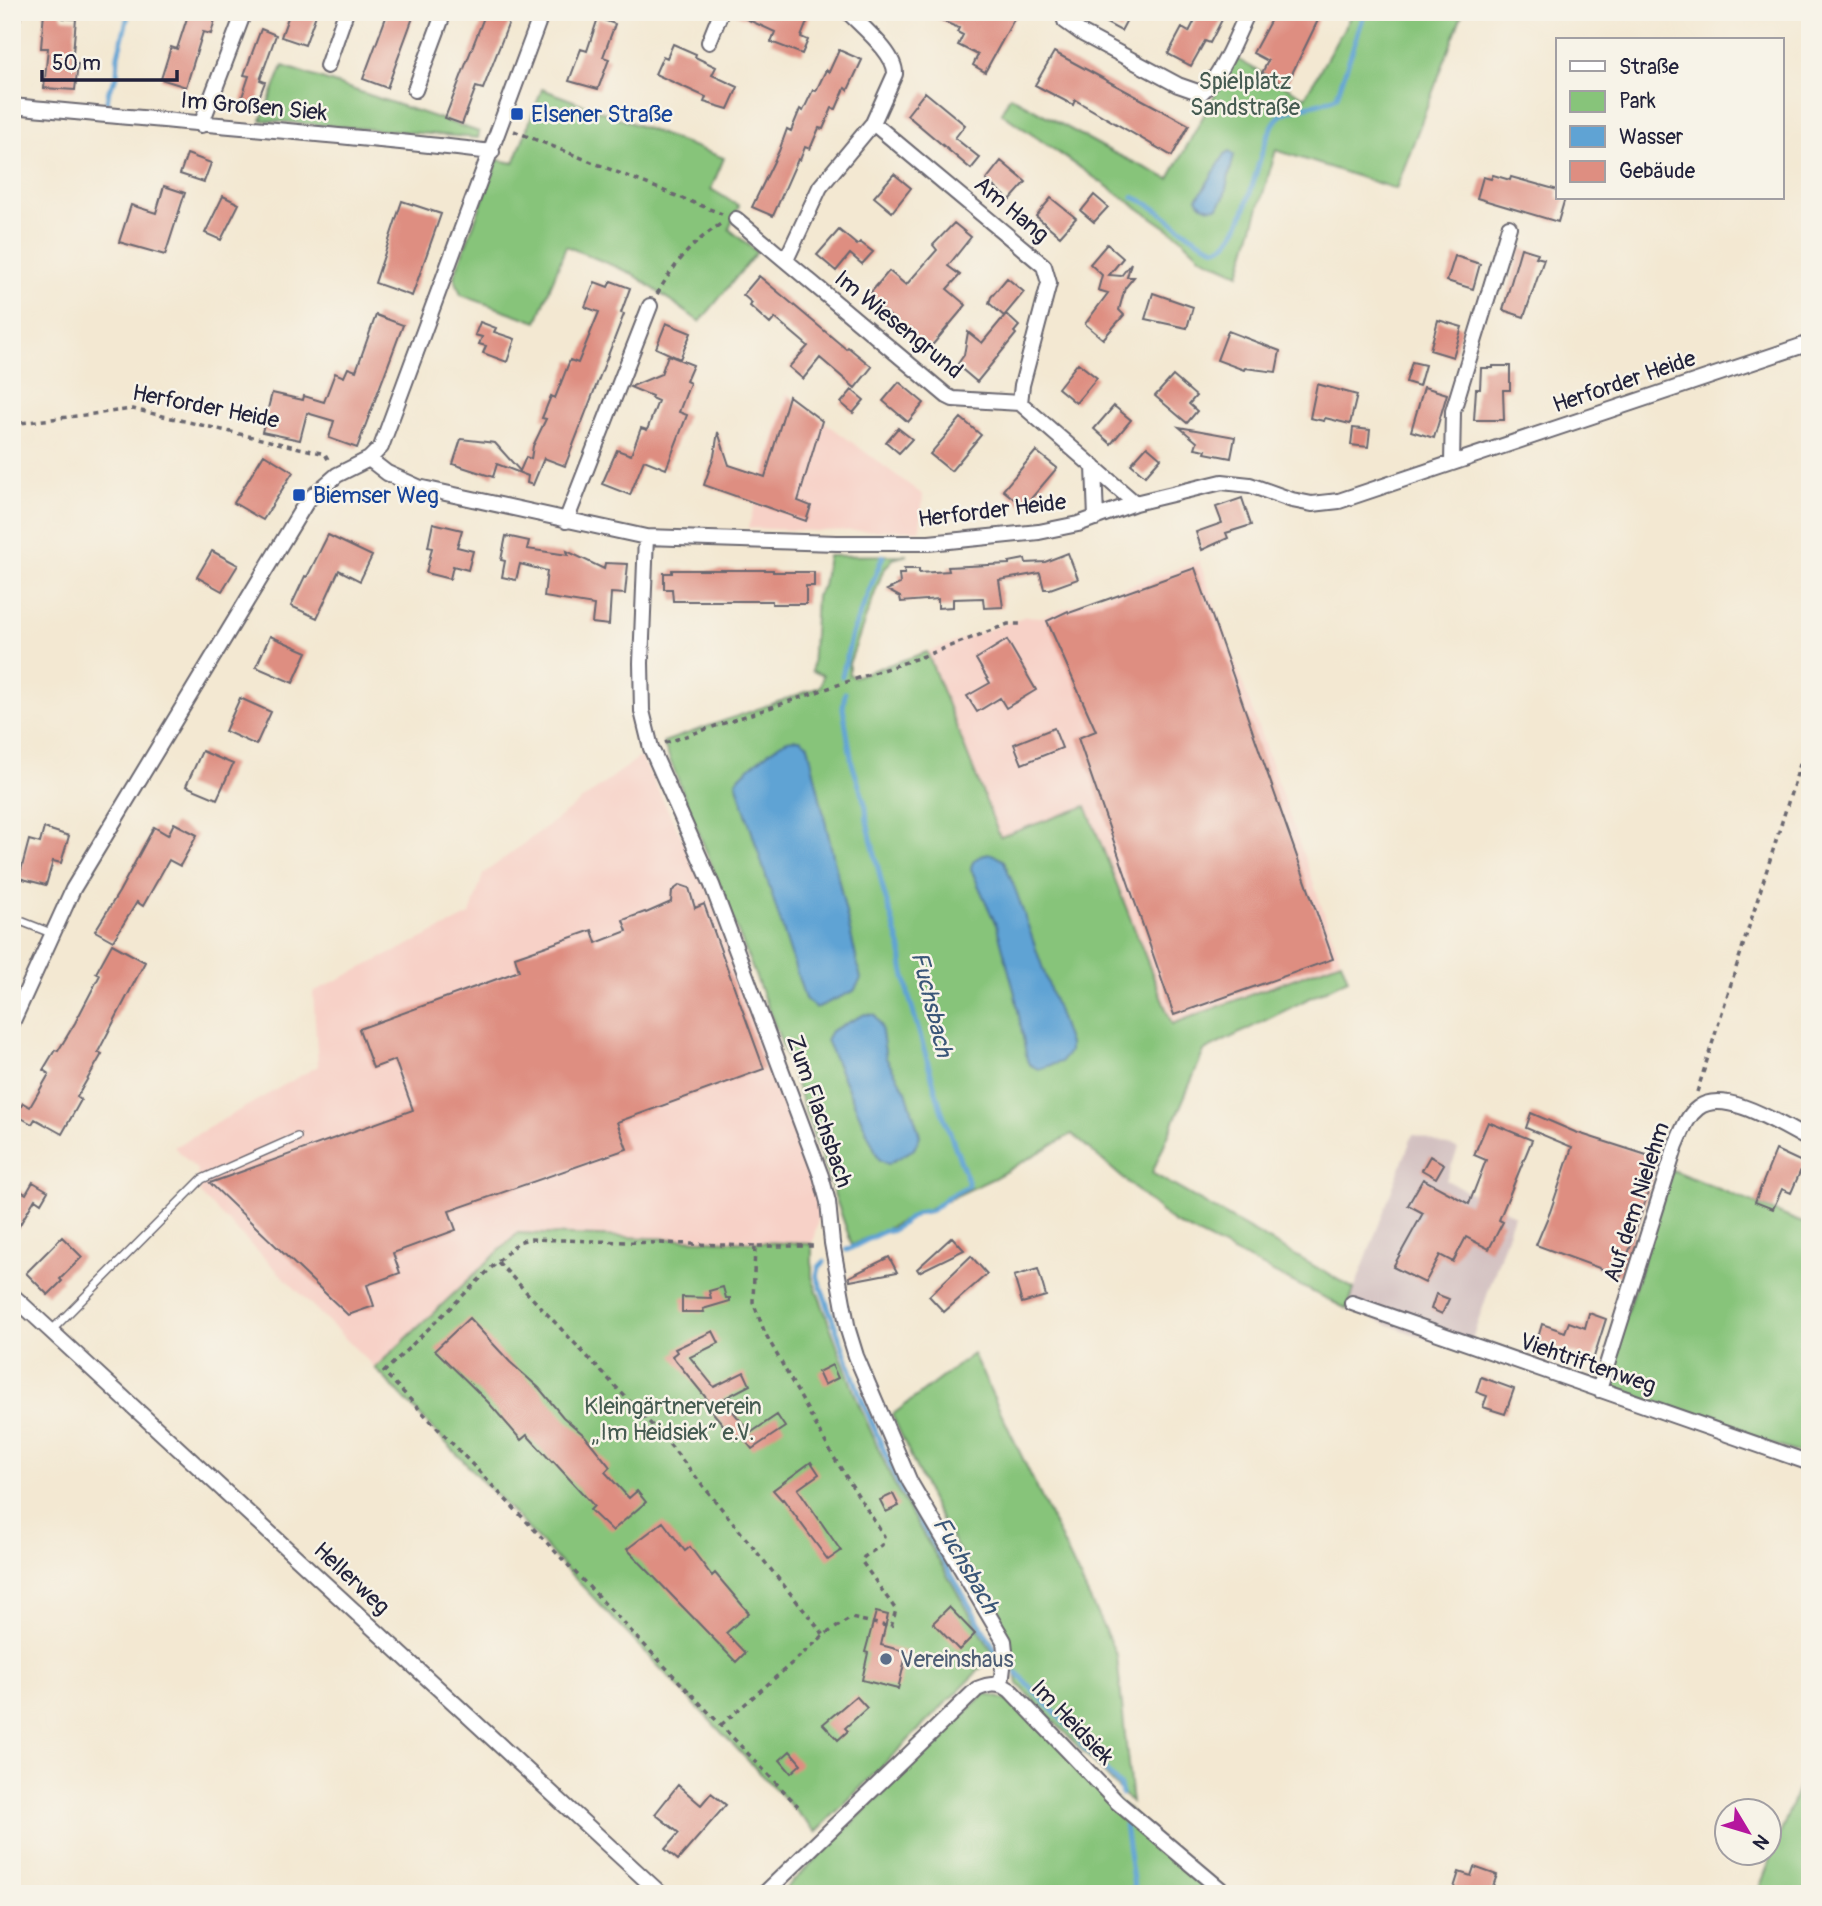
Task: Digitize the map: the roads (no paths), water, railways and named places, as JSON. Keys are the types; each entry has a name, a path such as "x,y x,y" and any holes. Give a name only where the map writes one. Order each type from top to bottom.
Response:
{"street":[{"path":"12,21 13,12"},
{"path":"201,125 244,12"},
{"path":"327,66 346,12"},
{"path":"415,90 444,12"},
{"path":"12,1023 73,889 307,500 337,475 369,459 381,447 542,12"},
{"path":"709,42 721,12"},
{"path":"786,260 820,187 873,123 895,74 895,66 890,56 848,12"},
{"path":"1064,12 1065,22 1083,34 1178,85 1201,93 1216,74 1248,12"},
{"name":"Im Großen Siek","path":"12,106 201,125 369,137 492,152"},
{"name":"Am Hang","path":"873,123 1044,266 1049,283 1022,385 1020,403"},
{"name":"Im Wiesengrund","path":"736,219 947,396 953,399 1020,403"},
{"path":"1452,463 1452,411 1509,227"},
{"path":"566,521 650,306"},
{"name":"Herforder Heide","path":"369,459 387,473 418,487 646,537 929,543 1039,532 1096,518 1135,503 1222,482 1236,482 1312,504 1339,501 1810,343"},
{"path":"1020,403 1135,503"},
{"path":"1094,467 1096,518"},
{"name":"Zum Flachsbach","path":"646,537 641,675 642,711 651,748 712,885 817,1164 828,1202 832,1243 848,1330 856,1356 910,1482 1004,1641 1001,1684"},
{"name":"Auf dem Nielehm","path":"1599,1390 1676,1145 1688,1119 1699,1107 1723,1101 1810,1140"},
{"name":"Hellerweg","path":"12,1295 661,1894"},
{"name":"Viehtriftenweg","path":"1352,1303 1810,1463"},
{"name":"Im Heidsiek","path":"764,1894 977,1689 988,1684 1001,1684 1019,1698 1117,1802 1226,1894"}],"lane":[{"path":"12,932 18,919 51,933"},
{"path":"51,1331 202,1179 297,1137"}],"water":[{"path":"1230,151 1234,155 1224,197 1218,207 1206,207 1197,198 1225,154"},
{"path":"800,739 808,745 861,979 854,991 816,1008 805,999 736,782 751,766 776,747 788,740"},
{"path":"992,854 1004,861 1069,1044 1069,1052 1061,1062 1038,1069 1027,1060 1015,994 997,927 971,869 975,859"},
{"path":"865,1014 875,1015 881,1026 886,1058 906,1091 920,1136 914,1149 888,1164 879,1159 826,1040 831,1031"}],"waterway":[{"path":"107,102 109,90 117,76 118,55 129,12"},
{"path":"1133,197 1154,208 1204,243 1216,248 1227,242 1244,212 1263,149 1277,119 1290,110 1337,96 1365,12"},
{"name":"Fuchsbach","path":"842,676 852,634 883,556"},
{"name":"Fuchsbach","path":"845,693 843,708 852,763 866,807 884,893 902,952 908,993 941,1109 968,1181 968,1186 946,1198 932,1210 917,1213 891,1231 886,1230 847,1250"},
{"name":"Fuchsbach","path":"824,1262 819,1267 817,1276 860,1395 899,1485 997,1653"},
{"name":"Fuchsbach","path":"1017,1673 1075,1734 1120,1786 1122,1794"},
{"name":"Fuchsbach","path":"1125,1825 1135,1894"}],"place":[{"name":"Elsener Straße","path":"517,114"},
{"name":"Biemser Weg","path":"299,495"},
{"name":"Vereinshaus","path":"886,1659"}],"park label":[{"name":"Spielplatz Sandstraße","path":"1245,94"},
{"name":"Kleingärtnerverein „Im Heidsiek“ e.V.","path":"673,1419"}]}
